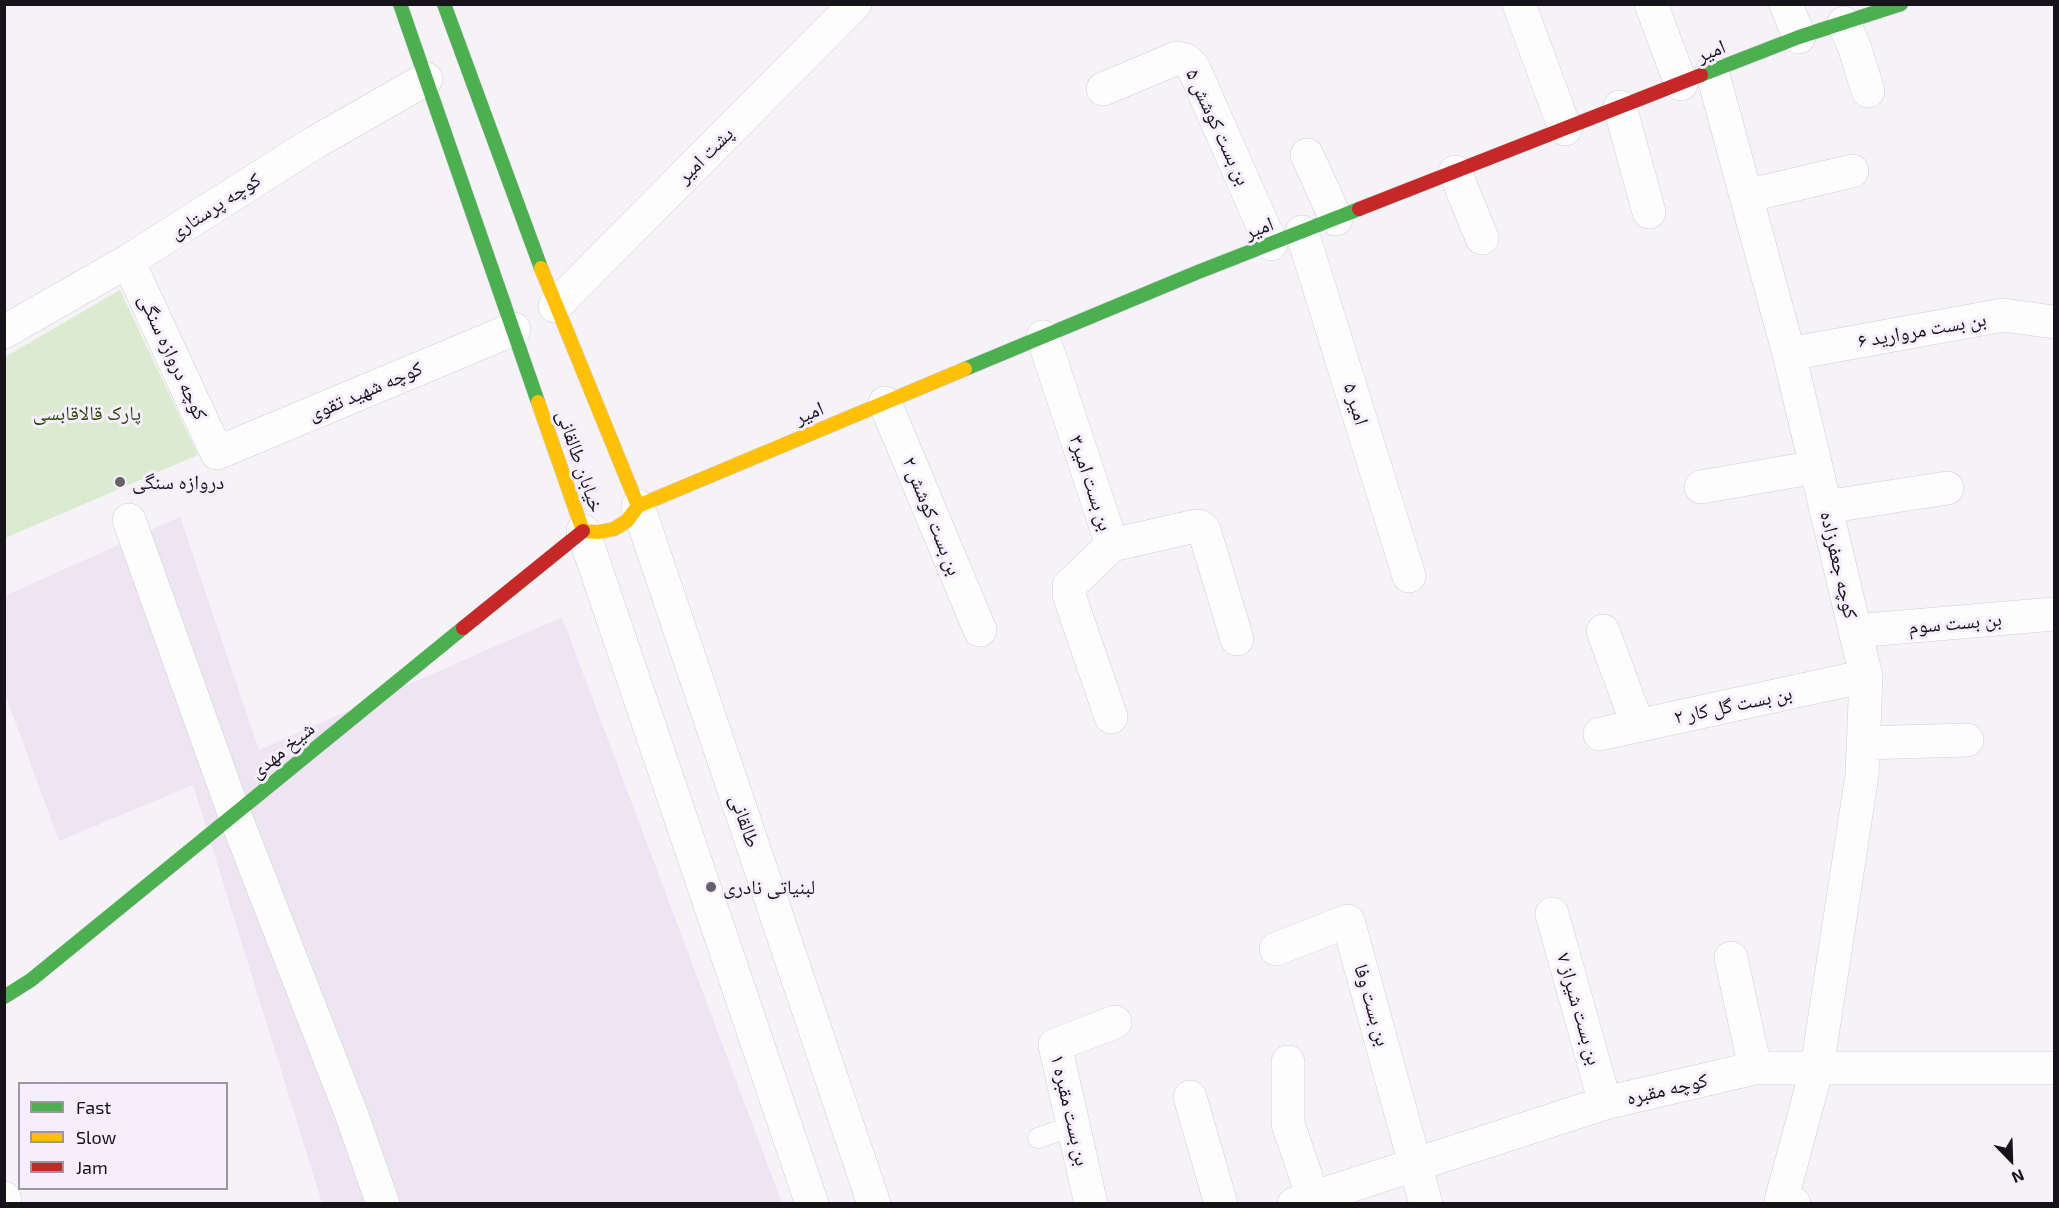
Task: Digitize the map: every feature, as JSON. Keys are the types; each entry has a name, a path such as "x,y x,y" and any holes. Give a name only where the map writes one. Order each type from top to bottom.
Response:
{"street":[{"name":"خیابان طالقانی","path":"400,4 583,531 599,532 614,529 627,521 638,506 555,306 444,4"},
{"name":"پشت امیر","path":"555,306 855,4"},
{"path":"1519,4 1565,129"},
{"path":"1651,4 1682,84"},
{"path":"1786,4 1799,37"},
{"name":"امیر","path":"638,506 1271,244 1799,37 1891,6"},
{"path":"1844,23 1868,91"},
{"name":"بن بست کوشش ۵","path":"1103,89 1177,58 1186,60 1193,67 1271,244"},
{"name":"کوچه جعفرزاده","path":"1712,71 1789,354 1866,676 1862,775 1817,1068 1781,1201 1794,1203"},
{"name":"کوچه پرستاری","path":"4,332 128,261 314,142 426,79"},
{"path":"1620,107 1649,212"},
{"path":"1308,155 1336,219"},
{"path":"1746,196 1852,171"},
{"path":"1455,172 1482,238"},
{"name":"امیر ۵","path":"1302,232 1409,576"},
{"name":"کوچه دروازه سنگی","path":"128,261 217,453"},
{"name":"بن بست مروارید ۶","path":"1789,354 2003,315 2055,322"},
{"name":"کوچه شهید تقوی","path":"217,453 514,329"},
{"name":"بن بست امیر۳","path":"1043,337 1112,545 1069,586 1069,595 1112,717"},
{"name":"بن بست کوشش ۲","path":"885,402 980,630"},
{"path":"1701,487 1816,467"},
{"path":"1826,507 1947,488"},
{"name":"طالقانی","path":"638,506 874,1203"},
{"path":"129,520 234,813 351,1113 383,1203"},
{"path":"1112,545 1199,526 1204,530 1238,639"},
{"path":"583,531 812,1203"},
{"name":"شیخ مهدی","path":"5,995 31,980 583,531"},
{"name":"بن بست سوم","path":"1855,631 2055,614"},
{"path":"1603,630 1638,726"},
{"name":"بن بست گل کار ۲","path":"1600,734 1866,676"},
{"path":"1863,743 1967,740"},
{"name":"بن بست شیراز ۷","path":"1552,914 1605,1103"},
{"name":"بن بست وفا","path":"1276,949 1348,921 1416,1164"},
{"path":"1731,958 1755,1068"},
{"name":"بن بست مقبره ۱","path":"1091,1203 1055,1045 1115,1022"},
{"path":"1288,1062 1288,1124 1304,1200"},
{"name":"کوچه مقبره","path":"1304,1200 1605,1103 1755,1068 2055,1068"},
{"path":"1190,1097 1221,1203"},
{"path":"1416,1164 1426,1203"},
{"path":"4,1198 5,1203"}],"lane":[{"path":"1038,1138 1073,1126"}],"shaded area":[{"path":"180,517 259,750 562,617 782,1203 322,1203 193,785 59,841 5,694 5,596"}],"green space":[{"name":"پارک قالاقابسی","path":"120,290 198,455 5,538 5,357"}],"traffic: fast":[{"path":"400,4 538,402"},
{"path":"444,4 541,268"},
{"path":"1701,75 1799,37 1901,4"},
{"path":"965,369 1198,272 1359,209"},
{"path":"4,997 31,980 463,628"}],"traffic: slow":[{"path":"541,268 638,506"},
{"path":"583,531 599,532 614,529 627,521 638,506 965,369"},
{"path":"538,402 583,531"}],"traffic: jam":[{"path":"1359,209 1701,75"},
{"path":"463,628 583,531"}],"place":[{"name":"دروازه سنگی","path":"120,482"},
{"name":"لبنیاتی نادری","path":"711,887"}]}
